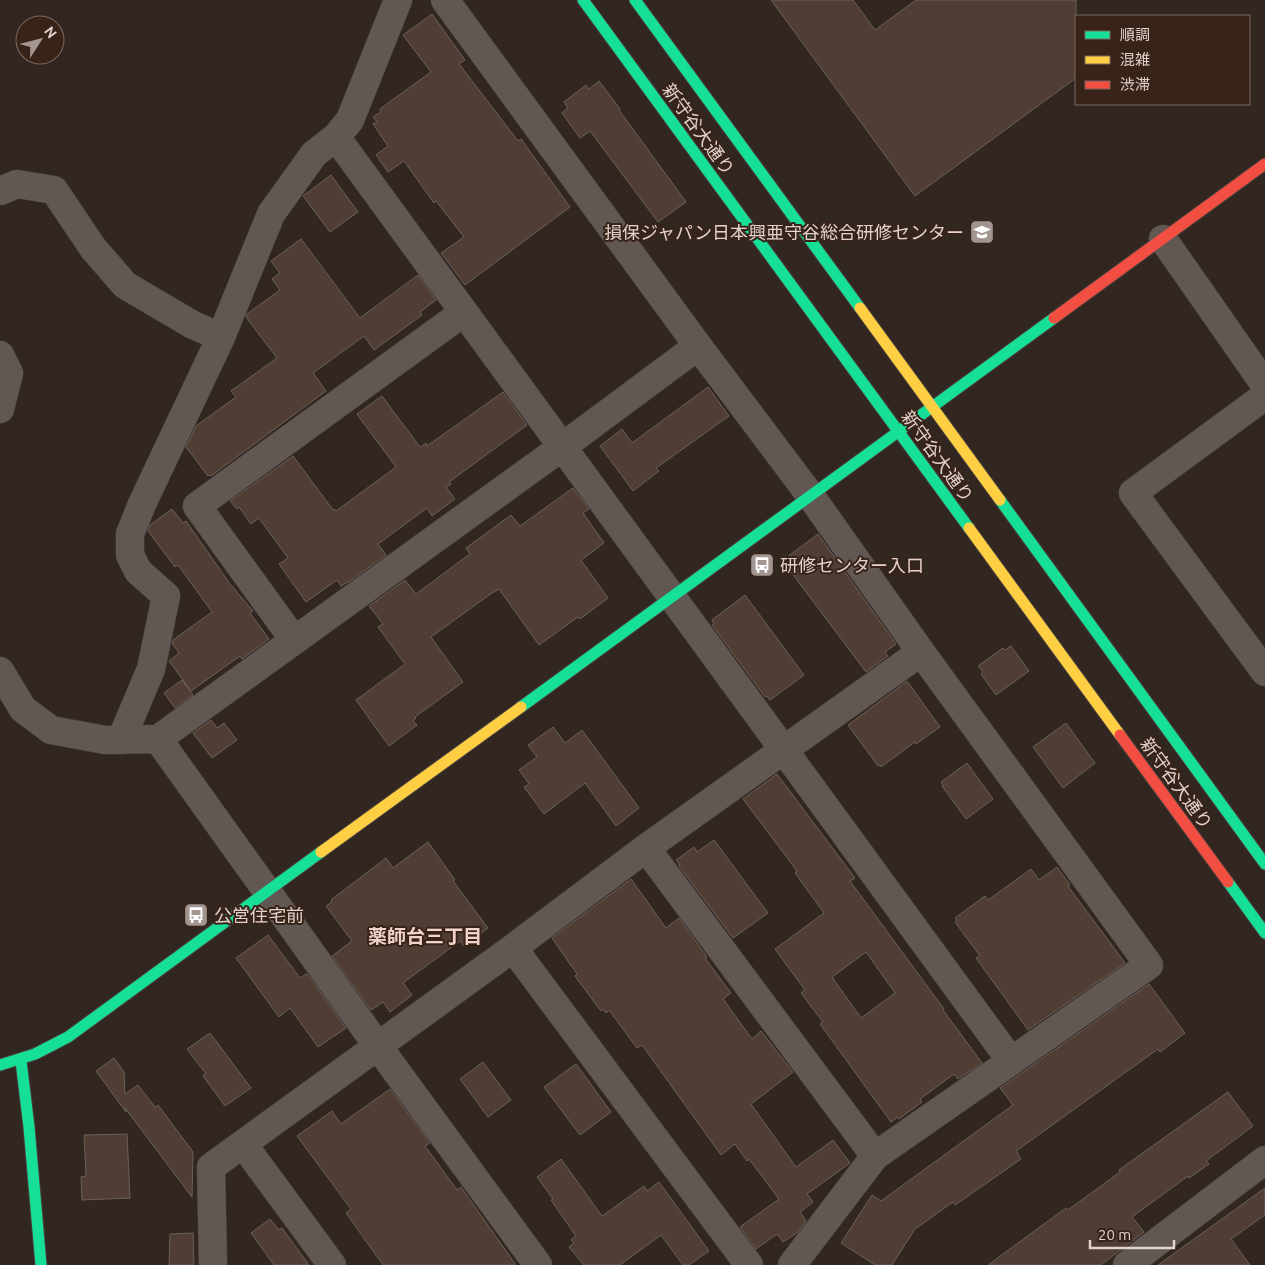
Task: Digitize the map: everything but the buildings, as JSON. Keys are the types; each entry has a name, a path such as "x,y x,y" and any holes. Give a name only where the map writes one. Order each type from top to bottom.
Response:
{"street":[{"path":"121,740 151,669 166,596 138,571 130,556 130,534 142,504 222,337 271,214 314,154 336,137 350,120 398,0"},
{"path":"445,0 698,346 810,495 921,652 1149,965 875,1156 792,1265"},
{"name":"新守谷大通り","path":"583,0 1265,933"},
{"name":"新守谷大通り","path":"635,0 1265,864"},
{"path":"336,137 1011,1061"},
{"path":"0,1065 21,1061 68,1037 1265,164"},
{"path":"0,191 17,184 54,190 93,248 125,285 193,325 222,337"},
{"path":"1163,239 1265,385"},
{"path":"294,640 197,506 464,312"},
{"path":"0,671 23,709 51,730 105,740 158,739 562,447 698,346"},
{"path":"0,355 9,373 0,409"},
{"path":"1265,396 1133,493 1265,672"},
{"path":"213,1265 211,1167 513,948 646,848 921,652"},
{"path":"158,739 377,1045 538,1265"},
{"path":"646,848 875,1156"},
{"path":"513,948 749,1265"},
{"path":"21,1061 29,1127 41,1265"},
{"path":"243,1144 332,1265"},
{"path":"1145,1260 1265,1160"}],"traffic: fast":[{"path":"583,0 969,528"},
{"path":"635,0 860,308"},
{"path":"521,707 1054,318"},
{"path":"1000,500 1265,864"},
{"path":"0,1065 35,1054 68,1037 321,852"},
{"path":"1228,882 1265,933"},
{"path":"21,1061 29,1127 41,1265"}],"traffic: slow":[{"path":"860,308 1000,500"},
{"path":"969,528 1120,735"},
{"path":"321,852 521,707"}],"traffic: jam":[{"path":"1054,318 1265,164"},
{"path":"1120,735 1228,882"}],"place":[{"name":"損保ジャパン日本興亜守谷総合研修センター","path":"982,232"},
{"name":"研修センター入口","path":"762,565"},
{"name":"公営住宅前","path":"196,915"}],"district":[{"name":"薬師台三丁目","path":"425,936"}]}
